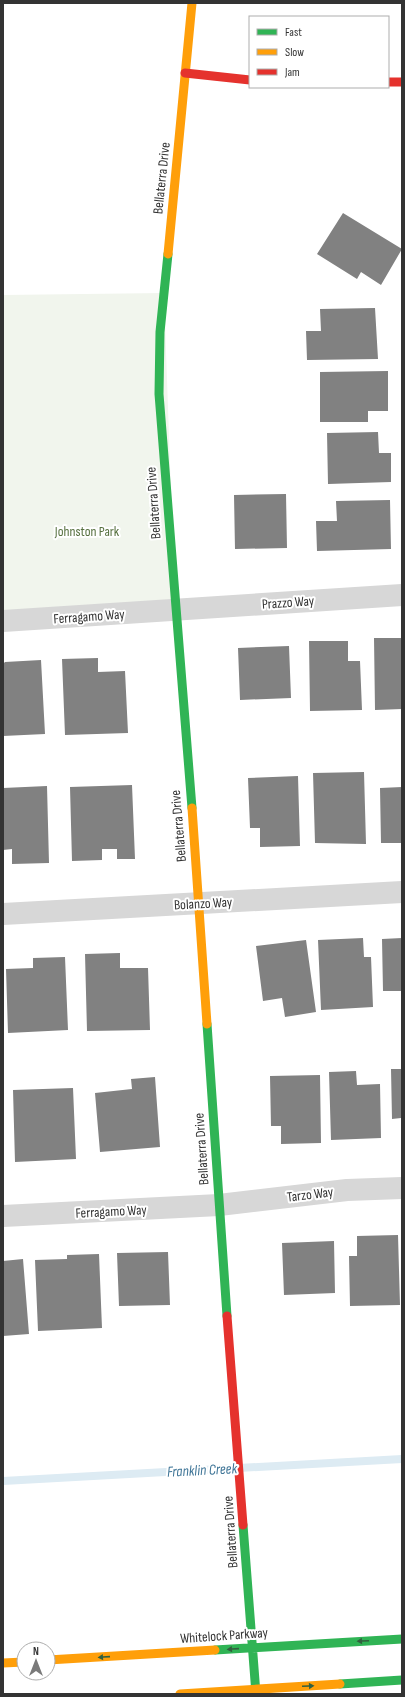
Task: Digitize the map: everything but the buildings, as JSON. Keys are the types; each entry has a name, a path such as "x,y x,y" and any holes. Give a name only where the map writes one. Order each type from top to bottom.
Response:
{"street":[{"name":"Bellaterra Drive","path":"192,3 160,340 159,394 199,903 251,1648 256,1692"},
{"path":"185,73 249,80"},
{"path":"389,82 402,82"},
{"name":"Prazzo Way","path":"175,609 402,595"},
{"name":"Ferragamo Way","path":"3,621 175,609"},
{"name":"Bolanzo Way","path":"3,914 402,892"},
{"name":"Tarzo Way","path":"219,1205 347,1190 402,1188"},
{"name":"Ferragamo Way","path":"3,1216 219,1205"},
{"name":"Whitelock Parkway","path":"56,1660 402,1639"},
{"path":"3,1663 16,1662"},
{"path":"180,1694 256,1692 402,1680"}],"green space":[{"name":"Johnston Park","path":"164,293 175,609 3,617 3,295"}],"waterway":[{"name":"Franklin Creek","path":"3,1481 402,1459"}],"traffic: fast":[{"path":"168,254 160,332 159,394 192,808"},
{"path":"207,1024 227,1316"},
{"path":"243,1525 256,1694"},
{"path":"215,1650 402,1639"},
{"path":"340,1684 402,1680"}],"traffic: slow":[{"path":"168,254 192,3"},
{"path":"192,808 207,1024"},
{"path":"56,1660 215,1650"},
{"path":"3,1663 16,1662"},
{"path":"180,1694 340,1684"}],"traffic: jam":[{"path":"185,73 249,80"},
{"path":"389,82 402,82"},
{"path":"227,1316 243,1525"}]}
